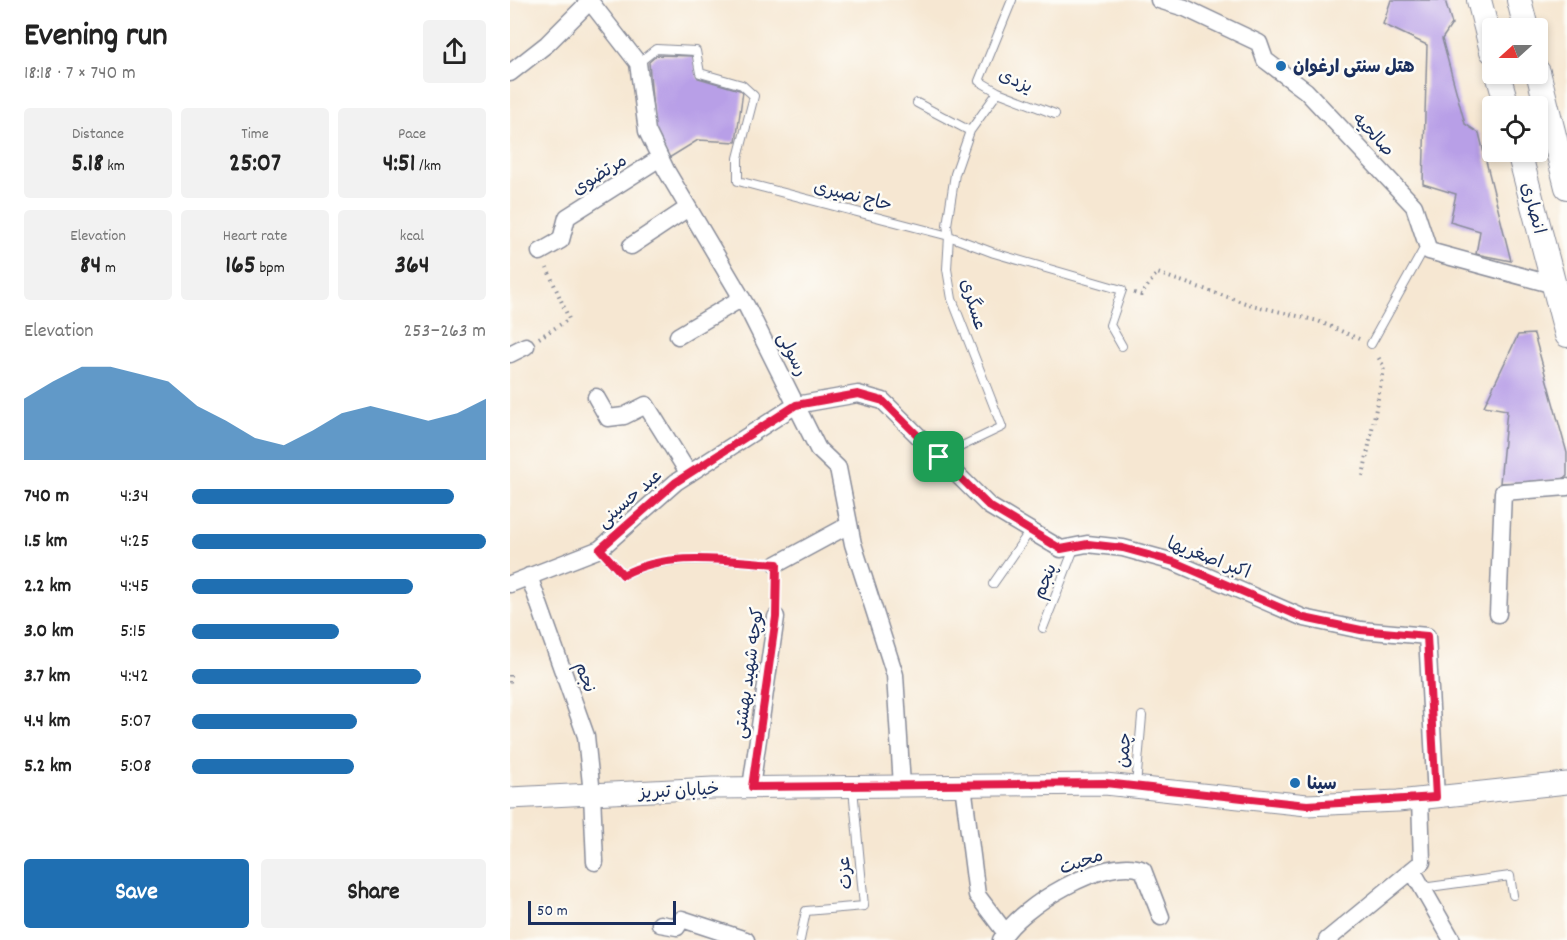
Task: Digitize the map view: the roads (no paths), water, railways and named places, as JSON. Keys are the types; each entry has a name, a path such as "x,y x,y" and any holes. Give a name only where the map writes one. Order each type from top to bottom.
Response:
{"main road":[{"path":"1479,0 1484,18"},
{"path":"1519,0 1524,18"},
{"name":"انصاری","path":"1541,84 1567,187"},
{"name":"انصاری","path":"1522,162 1561,283 1567,335"}],"street":[{"name":"صالحیه","path":"1159,0 1185,8 1259,43 1265,60 1306,91 1414,206 1426,243"},
{"path":"511,71 547,44 589,1 638,63"},
{"name":"رسولی","path":"638,63 647,130 660,158 742,298 818,449 838,468 849,525 878,629 895,675 902,786"},
{"name":"مرتضوی","path":"540,252 561,240 567,217 660,158"},
{"path":"631,246 688,208"},
{"path":"1426,243 1429,251 1561,283"},
{"path":"678,336 742,298"},
{"path":"510,354 526,346"},
{"name":"اکبر اصغریها","path":"796,405 858,394 883,401 989,506 1061,549 1088,544 1123,548 1174,562 1304,618 1361,630 1427,636 1428,798"},
{"path":"596,397 608,418 624,416 646,405 689,474"},
{"name":"عبد حسینی","path":"510,584 600,549 676,482 796,405"},
{"path":"1497,614 1503,492 1567,487"},
{"path":"777,564 849,525"},
{"name":"نجم","path":"529,576 586,736 592,794 595,862"},
{"name":"کوچه شهید بهشتی","path":"752,787 776,617"},
{"name":"خیابان تبریز","path":"510,798 752,787 1105,783 1307,805 1428,798 1567,783"},
{"path":"963,785 977,895 1003,936"},
{"path":"1327,940 1422,862 1428,798"},
{"name":"محبت","path":"1003,936 1041,898 1103,871 1134,866 1143,870 1161,917"},
{"path":"1412,870 1452,940"},
{"path":"660,924 677,927 682,919 746,940"}],"lane":[{"name":"یزدی","path":"1012,0 979,81 998,92 1055,114"},
{"name":"حاج نصیری","path":"638,63 656,49 696,51 700,73 742,85 754,96 738,158 738,182 949,236 994,253 1122,290 1110,325 1122,346"},
{"name":"عسگری","path":"939,457 1002,427 952,299 948,269 947,225 956,174 970,131 998,92"},
{"path":"917,103 970,131"},
{"path":"1371,345 1426,243"},
{"path":"993,584 1030,531"},
{"name":"پنجم","path":"1043,628 1076,546"},
{"path":"600,549 623,575 636,568 676,561 706,559 777,564"},
{"name":"چمن","path":"1136,787 1142,716"},
{"name":"عزت","path":"801,940 806,911 864,906 853,787"},
{"path":"1422,888 1510,876 1513,895"}],"place":[{"name":"هتل سنتی ارغوان","path":"1281,66"},
{"name":"سینا","path":"1295,783"}]}
